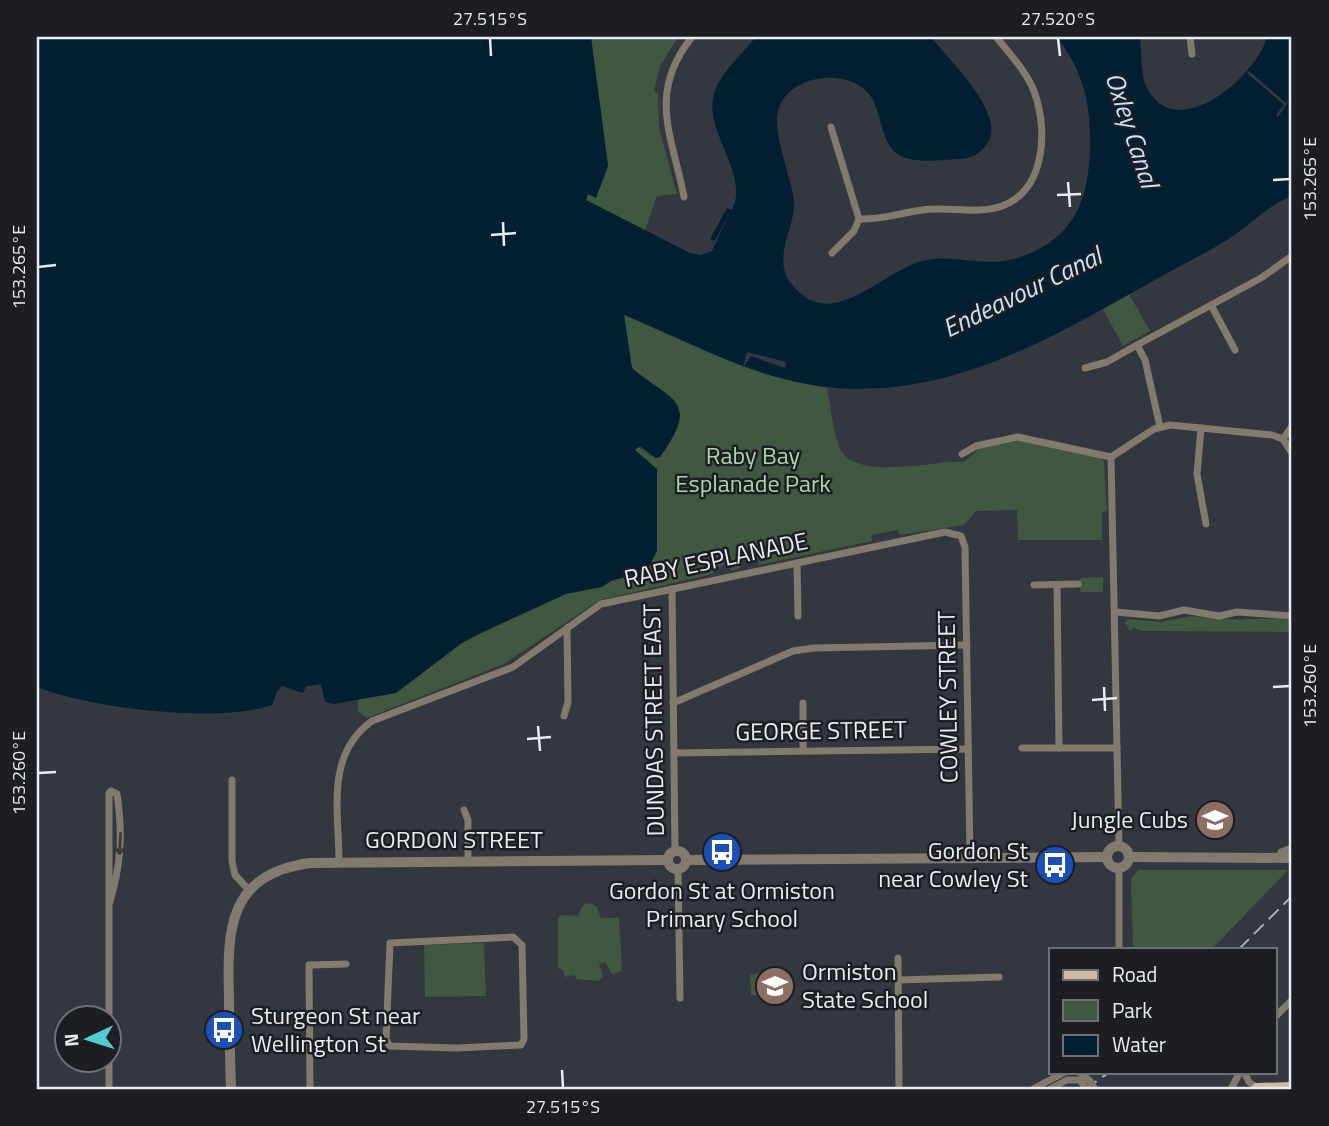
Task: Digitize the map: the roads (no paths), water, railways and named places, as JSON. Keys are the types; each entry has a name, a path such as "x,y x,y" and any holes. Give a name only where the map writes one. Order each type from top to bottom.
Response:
{"main road":[{"path":"1259,1089 1292,1088"}],"street":[{"path":"684,197 664,117 666,92 680,52 692,37"},
{"path":"859,219 884,219 930,209 992,209 1019,197 1033,180 1040,159 1041,114 1025,74 996,37"},
{"path":"1190,37 1192,54"},
{"path":"831,127 859,219 854,231 832,253"},
{"path":"1085,368 1107,362 1211,305 1292,256"},
{"path":"1211,305 1234,350"},
{"path":"1137,345 1144,360 1160,427"},
{"path":"1283,439 1292,426"},
{"path":"962,454 976,446 1018,437 1111,457 1160,427 1201,428 1283,439 1292,453"},
{"path":"1201,428 1197,474 1206,524"},
{"path":"1111,457 1109,486 1116,612 1119,846"},
{"name":"RABY ESPLANADE","path":"339,862 339,769 345,750 355,733 372,721 496,674 532,656 601,604 944,532 961,536"},
{"name":"COWLEY STREET","path":"961,536 965,547 970,857"},
{"path":"797,562 798,615"},
{"path":"1057,584 1059,748"},
{"path":"1034,585 1078,584"},
{"name":"DUNDAS STREET EAST","path":"671,855 674,753 672,589"},
{"path":"1116,612 1159,616 1184,610 1219,615 1237,612 1292,616"},
{"path":"564,716 568,702 567,628"},
{"path":"673,703 793,651 814,648 967,645"},
{"path":"803,703 803,751"},
{"path":"1023,748 1117,748"},
{"name":"GEORGE STREET","path":"674,753 968,749"},
{"path":"231,1089 228,942 238,905 249,890 235,875 232,861 232,780"},
{"path":"109,905 120,872 122,823 117,794 111,791 109,793 109,905 109,1089"},
{"path":"464,810 468,820 468,861"},
{"path":"1119,846 1128,850 1130,856 1127,865 1119,869 1109,864 1107,857 1112,848 1119,846"},
{"path":"1259,855 1289,850"},
{"path":"683,852 687,860 685,865 678,869 672,868 671,855 683,852"},
{"name":"GORDON STREET","path":"249,890 263,878 288,866 339,862 671,855"},
{"path":"1130,856 1259,855 1292,858"},
{"path":"687,860 1107,857"},
{"name":"DUNDAS STREET EAST","path":"678,869 680,998"},
{"path":"1119,869 1119,948"},
{"path":"454,938 519,940 524,996 522,1045 456,1048 390,1045 386,1040 390,943 454,938"},
{"path":"898,958 899,1089"},
{"path":"310,1089 309,965 346,964"},
{"path":"898,979 999,977"},
{"path":"1276,1016 1292,1000"},
{"path":"1033,1089 1061,1074"},
{"path":"1231,1089 1241,1074"},
{"path":"1243,1074 1259,1089"},
{"path":"1050,1089 1063,1081 1083,1078 1095,1089"}],"water":[{"path":"37,37 591,37 608,166 596,198 588,194 586,200 690,253 701,255 712,251 730,212 715,241 710,239 727,208 732,210 736,196 731,167 715,123 712,108 714,94 726,71 756,37 931,37 974,89 990,120 991,133 986,145 971,157 928,161 912,160 899,155 887,141 870,96 853,82 826,78 812,80 788,93 781,104 777,117 778,131 794,204 783,264 790,282 806,298 822,303 839,302 856,295 909,266 926,260 995,262 1018,258 1052,241 1064,230 1074,217 1086,187 1090,133 1087,103 1080,76 1057,37 1140,37 1142,71 1148,90 1162,105 1178,110 1197,107 1233,85 1249,69 1267,37 1292,37 1292,196 1270,208 1220,244 1077,323 982,366 934,380 883,388 831,387 776,377 719,357 624,315 632,368 669,395 680,412 679,423 660,457 656,458 640,446 635,450 657,469 657,551 647,571 611,581 602,587 566,594 481,633 462,643 396,693 334,704 325,702 321,684 306,686 303,693 282,686 272,705 249,711 188,713 120,707 60,695 37,687"}],"railway":[{"path":"1240,948 1292,896"},
{"path":"1085,1089 1107,1074"}],"place":[{"name":"Jungle Cubs","path":"1215,820"},
{"name":"Gordon St at Ormiston Primary School","path":"722,852"},
{"name":"Gordon St near Cowley St","path":"1055,865"},
{"name":"Ormiston State School","path":"775,986"},
{"name":"Sturgeon St near Wellington St","path":"224,1030"}],"water label":[{"name":"Oxley Canal","path":"1132,130"},
{"name":"Endeavour Canal","path":"1022,292"}],"park label":[{"name":"Raby Bay Esplanade Park","path":"753,470"}]}
